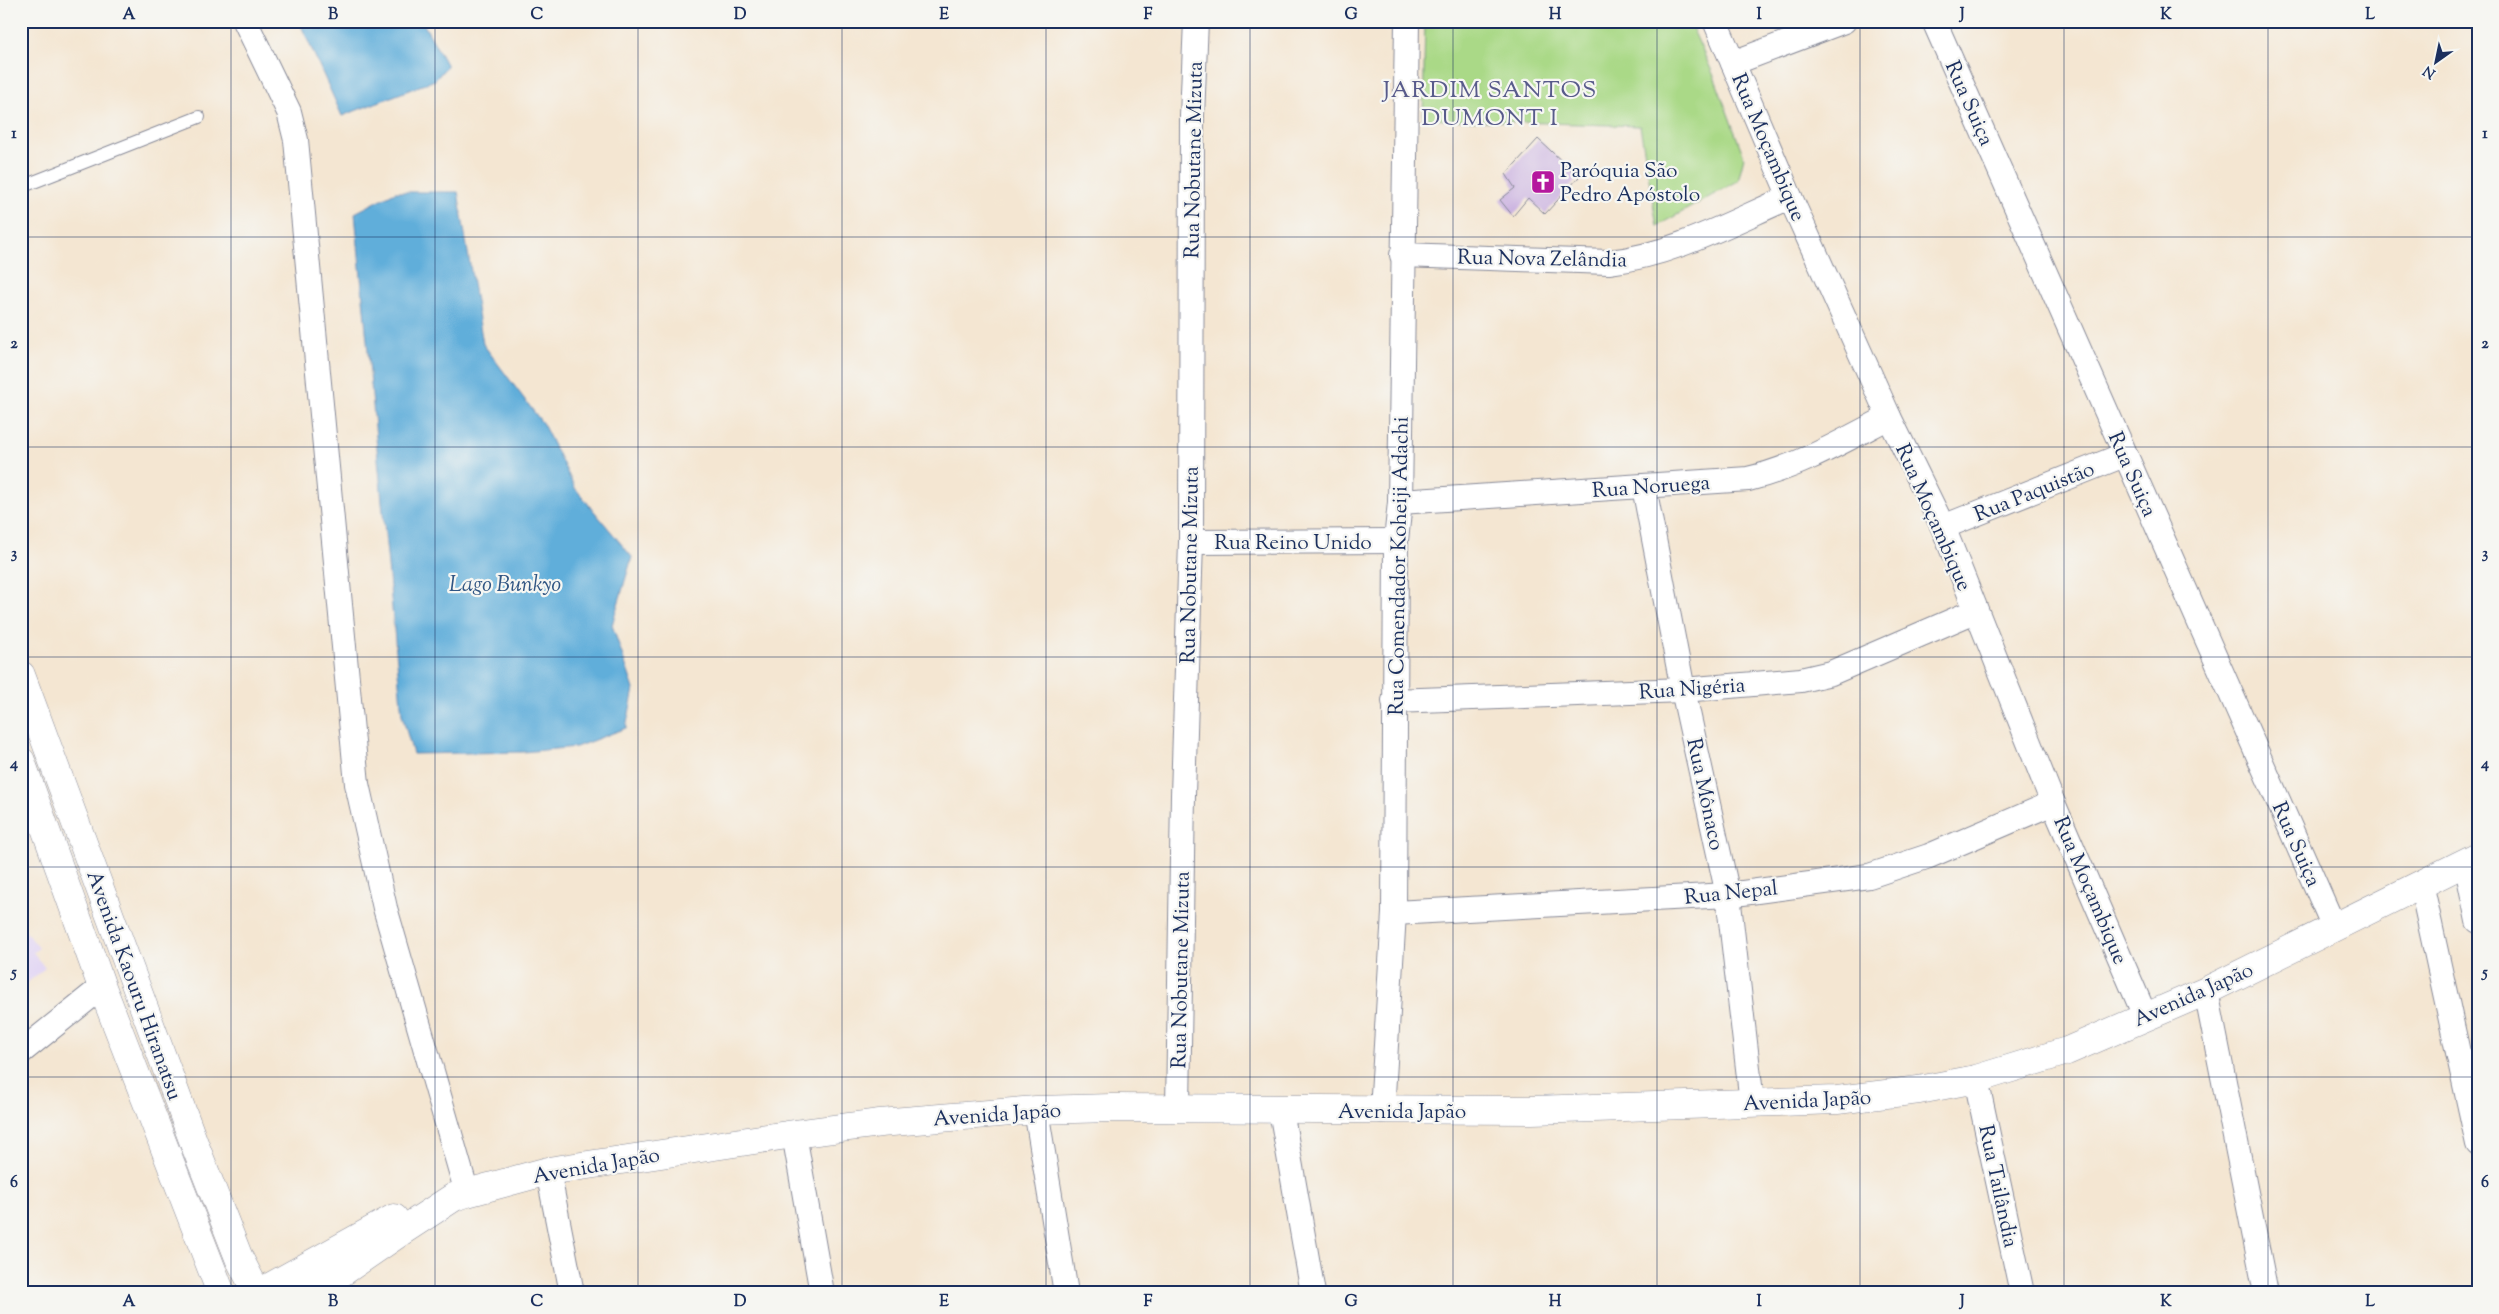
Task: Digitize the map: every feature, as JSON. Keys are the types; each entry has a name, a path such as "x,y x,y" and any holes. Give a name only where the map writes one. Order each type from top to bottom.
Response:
{"main road":[{"name":"Avenida Kaouru Hiranatsu","path":"21,675 117,940 240,1258 258,1293"},
{"name":"Avenida Kaouru Hiranatsu","path":"21,761 102,987 217,1288"},
{"name":"Avenida Japão","path":"325,1289 461,1195 548,1171 880,1123 1036,1110 1178,1108 1382,1111 1532,1110 1837,1100 1877,1096 1976,1079 2067,1052 2145,1016 2206,991 2472,859"},
{"path":"258,1293 391,1218 461,1195"},
{"path":"240,1258 268,1274 285,1278"}],"street":[{"path":"245,21 289,112 296,140 357,784 385,908 461,1195"},
{"name":"Rua Nobutane Mizuta","path":"1178,1108 1183,796 1191,542 1192,116 1196,21"},
{"name":"Rua Comendador Koheiji Adachi","path":"1382,1111 1394,913 1396,541 1400,502 1406,21"},
{"name":"Rua Moçambique","path":"1716,21 1790,197 1888,417 1943,526 1975,611 2053,803 2145,1016"},
{"path":"1733,63 1844,21"},
{"name":"Rua Suiça","path":"1934,21 2124,455 2334,926"},
{"name":"Rua Nova Zelândia","path":"1402,255 1609,262 1635,259 1659,253 1790,197"},
{"name":"Rua Noruega","path":"1400,502 1748,479 1800,463 1888,417"},
{"name":"Rua Paquistão","path":"1943,526 2124,455"},
{"name":"Rua Mônaco","path":"1644,487 1683,690 1728,895 1752,1103"},
{"name":"Rua Reino Unido","path":"1191,542 1396,541"},
{"name":"Rua Nigéria","path":"1394,702 1683,690 1801,680 1831,673 1975,611"},
{"name":"Rua Nepal","path":"1394,913 1728,895 1869,876 1895,869 2053,803"},
{"path":"2472,859 2478,921"},
{"path":"2421,883 2478,1144"},
{"path":"21,1052 102,987"},
{"path":"2206,991 2266,1293"},
{"name":"Rua Tailândia","path":"1976,1079 2022,1293"},
{"path":"1036,1110 1066,1293"},
{"path":"1282,1110 1313,1293"},
{"path":"794,1134 822,1293"},
{"path":"548,1171 572,1293"}],"lane":[{"path":"21,187 199,117"}],"shaded area":[{"path":"21,926 39,948 33,952 45,968 21,988"}],"green space":[{"path":"1425,21 1689,21 1714,76 1744,157 1738,181 1657,226 1640,126 1423,119"}],"water":[{"path":"299,21 422,21 447,66 435,80 342,116"},
{"name":"Lago Bunkyo","path":"395,192 458,192 483,344 543,424 575,488 632,557 612,625 634,689 626,728 576,747 523,752 413,754 402,715 355,213"}],"building":[{"name":"Paróquia São Pedro Apóstolo","path":"1538,139 1579,177 1545,214 1528,198 1513,216 1500,200 1515,188 1506,174"}],"place":[{"name":"Paróquia São Pedro Apóstolo","path":"1543,182"}],"district":[{"name":"JARDIM SANTOS DUMONT I","path":"1490,103"}]}
